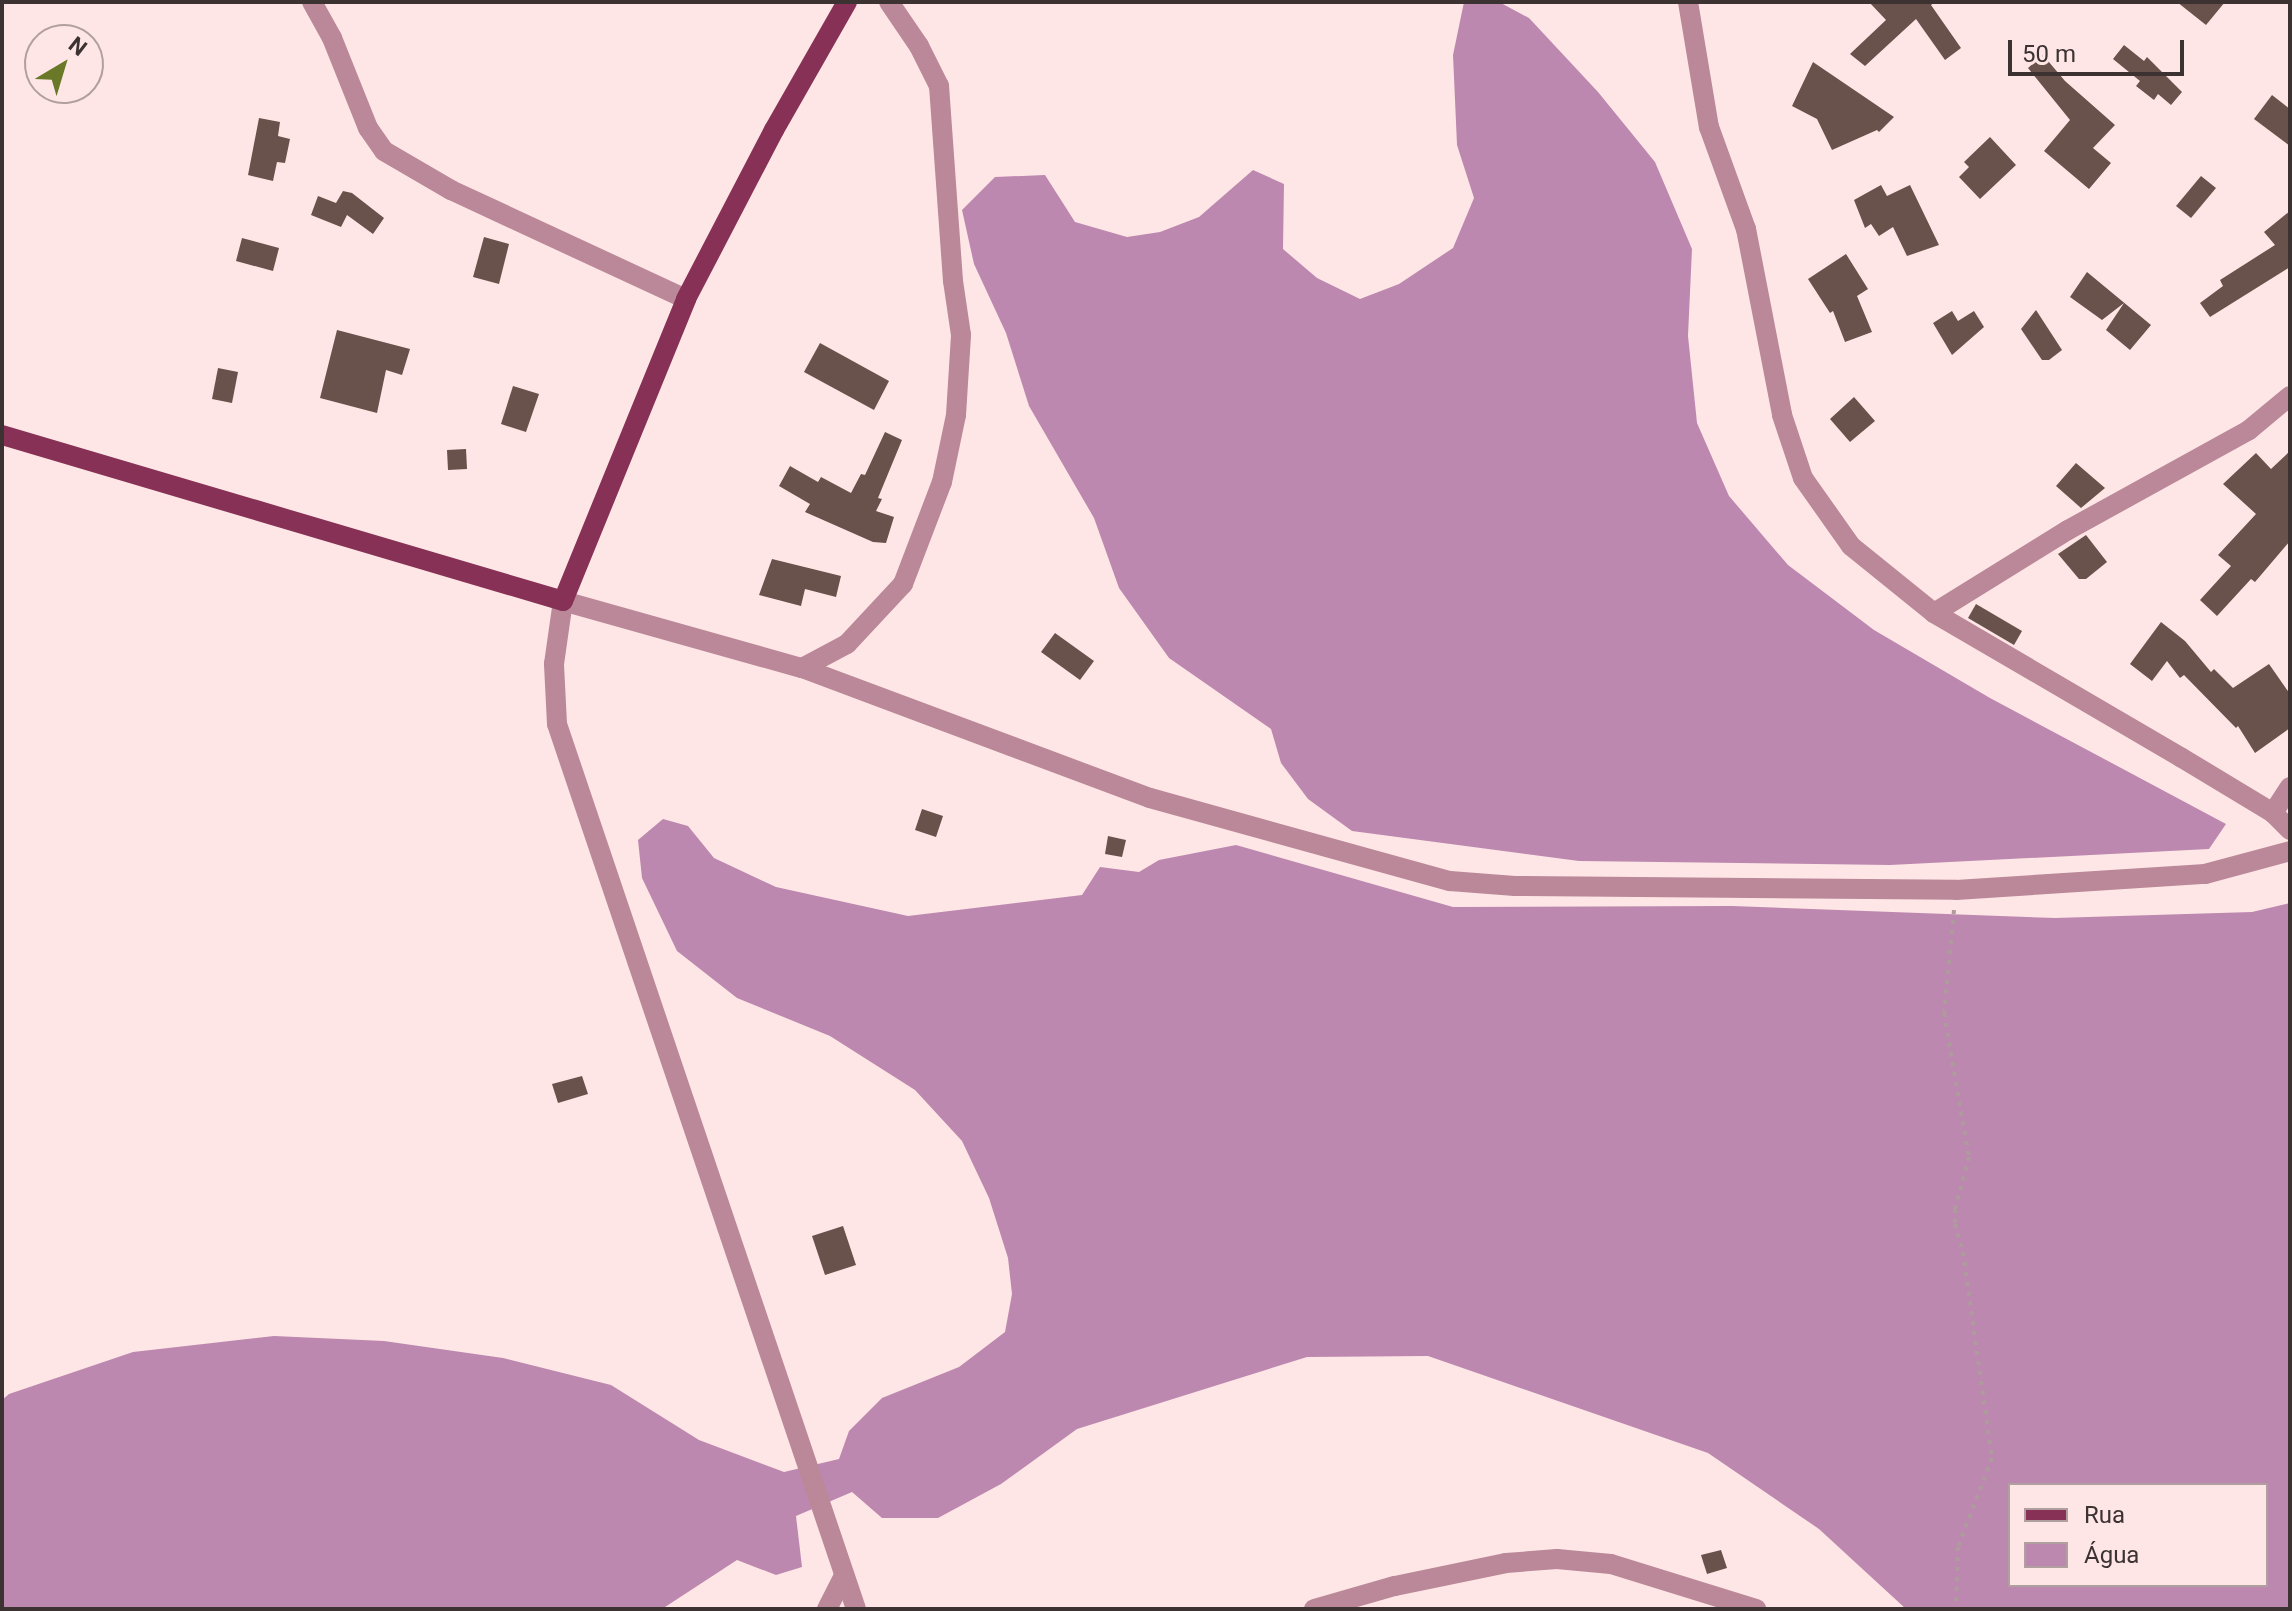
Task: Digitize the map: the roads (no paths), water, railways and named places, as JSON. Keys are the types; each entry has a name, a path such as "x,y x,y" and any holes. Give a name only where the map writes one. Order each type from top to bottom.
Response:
{"main road":[{"path":"2,435 563,601 686,299 774,130 847,2"}],"street":[{"path":"312,2 332,38 368,128 384,151 451,190 686,299"},
{"path":"802,668 847,644 903,584 942,482 956,415 961,335 953,281 939,86 934,70 889,2"},
{"path":"1688,2 1709,127 1746,229 1782,415 1803,478 1851,546 1934,613 2273,813 2290,830"},
{"path":"1934,613 2068,530 2249,430 2290,396"},
{"path":"856,1609 557,724 554,664 563,601 802,668 1150,798 1450,881 1515,886 1956,890 2205,874 2290,851"},
{"path":"2273,813 2290,787"},
{"path":"1314,1609 1395,1586 1506,1563 1557,1559 1611,1564 1756,1609"},
{"path":"827,1609 844,1575"}],"water":[{"path":"1464,2 1499,2 1529,18 1598,92 1655,162 1692,249 1688,336 1697,423 1729,496 1788,565 1874,630 1990,698 2226,824 2209,849 1890,865 1579,861 1352,831 1308,799 1281,763 1271,729 1169,658 1119,588 1094,518 1029,406 1006,333 974,264 962,210 995,177 1045,175 1075,222 1127,237 1160,232 1199,217 1253,170 1284,184 1283,249 1317,278 1360,299 1399,284 1453,248 1474,198 1457,145 1453,55"},
{"path":"663,819 688,826 714,858 776,887 908,916 1082,895 1100,867 1139,872 1159,860 1236,845 1453,907 1732,906 2055,918 2252,912 2290,903 2290,1609 1906,1609 1819,1529 1708,1453 1428,1356 1307,1357 1077,1429 1001,1484 938,1518 882,1518 852,1492 796,1516 802,1567 776,1575 737,1560 662,1609 2,1609 2,1400 9,1394 133,1352 274,1336 384,1341 503,1358 611,1385 699,1440 784,1472 839,1459 849,1431 882,1398 959,1367 1005,1332 1012,1294 1008,1258 989,1198 962,1141 915,1090 830,1036 737,998 677,951 642,878 638,840"}]}
